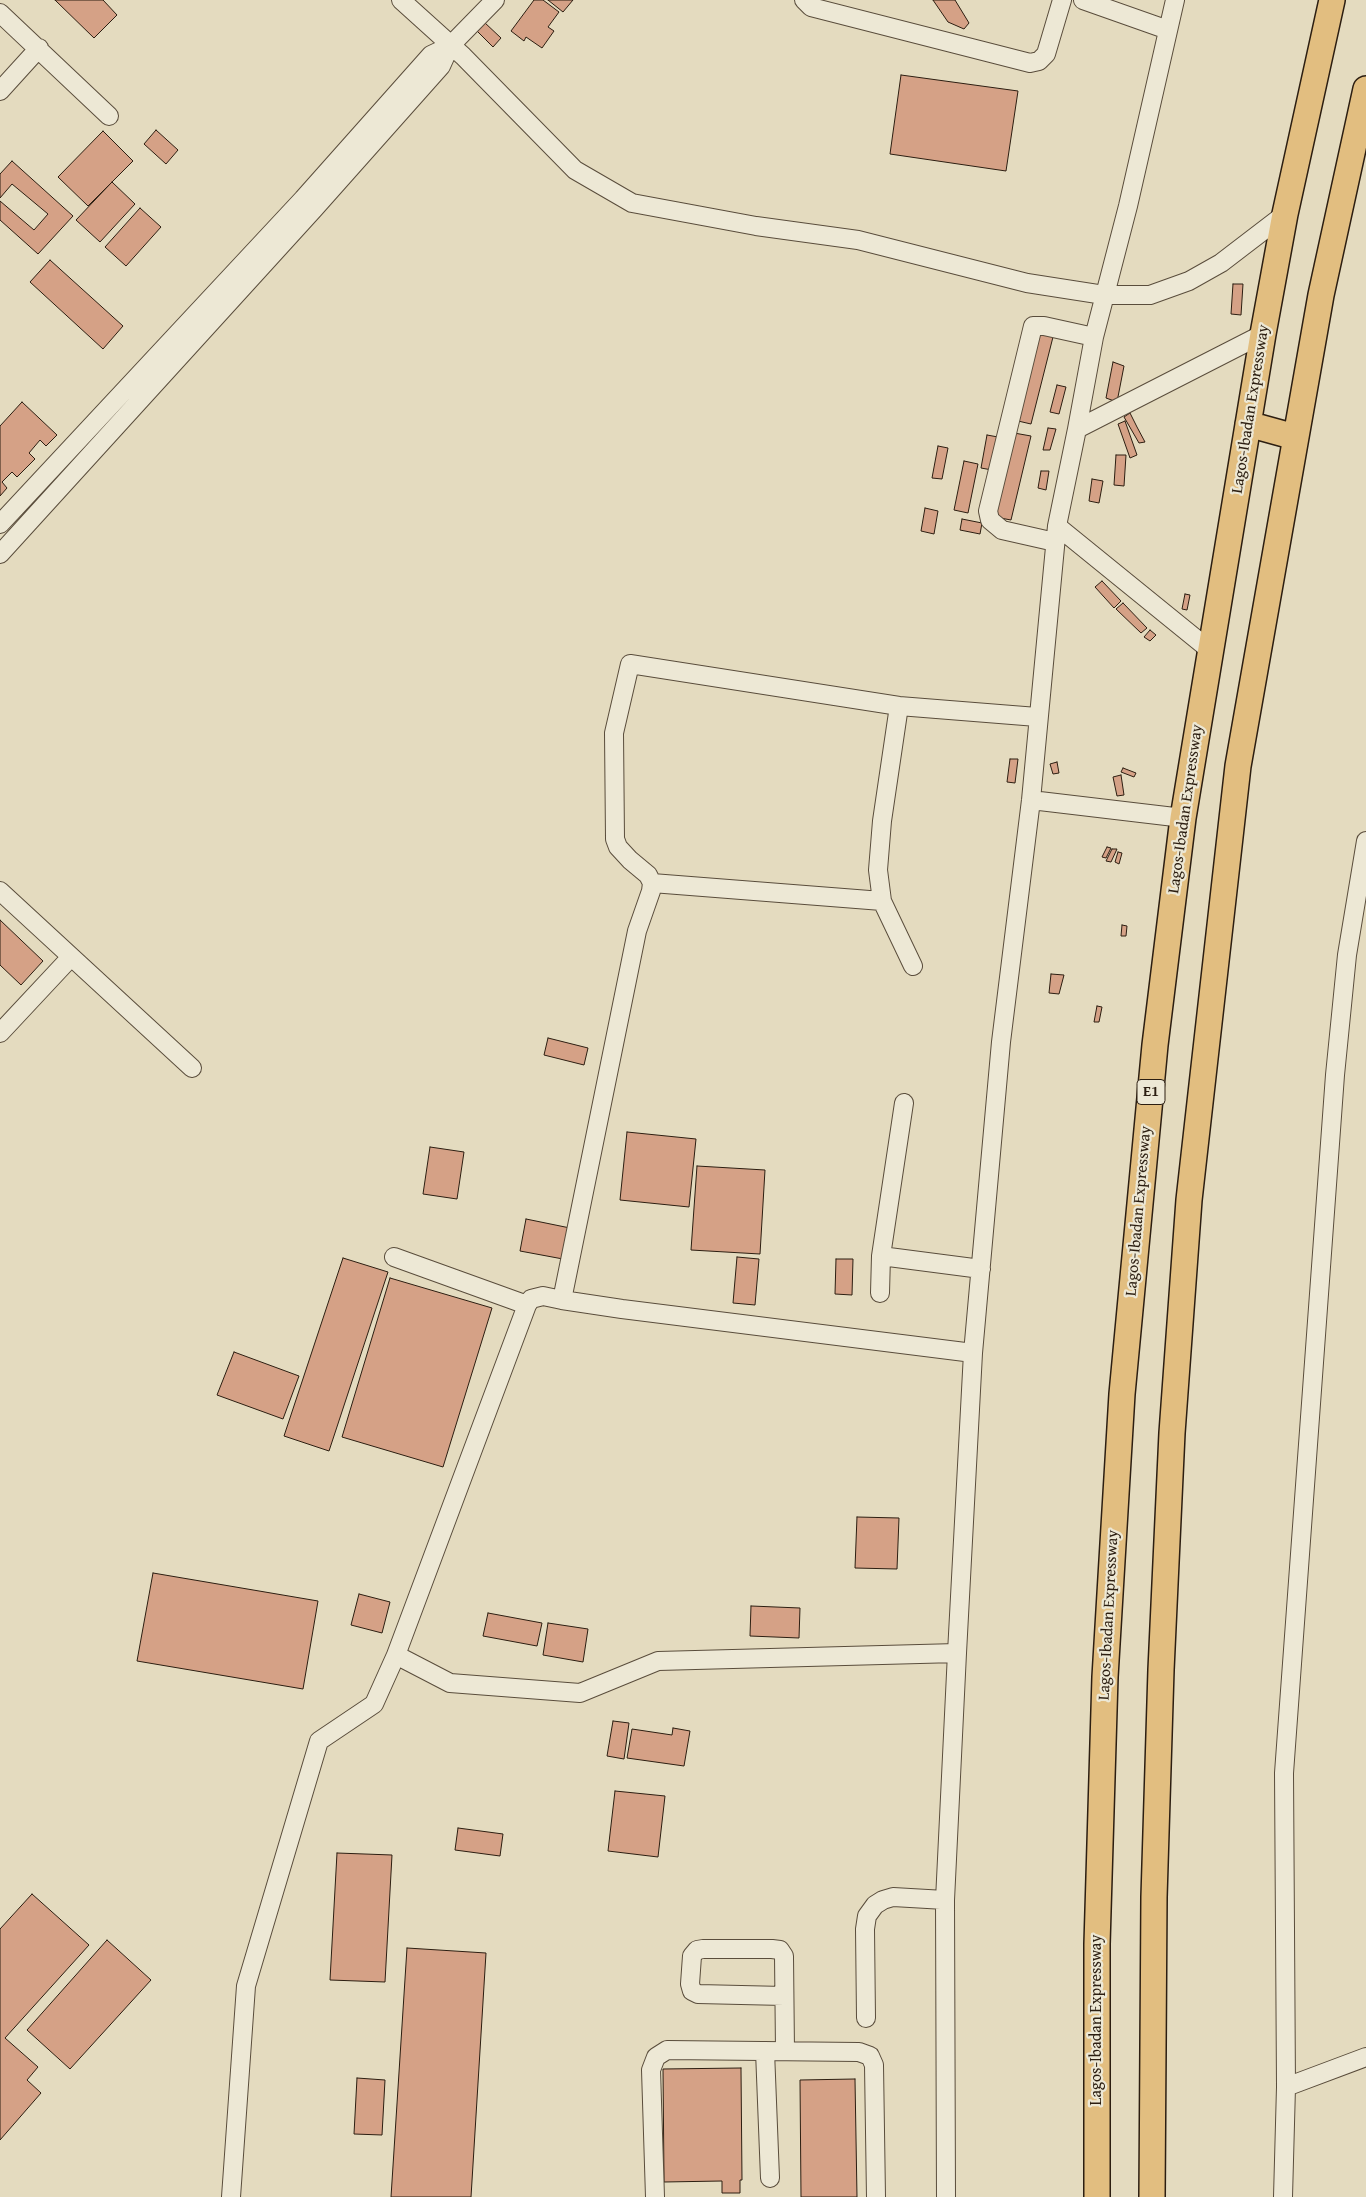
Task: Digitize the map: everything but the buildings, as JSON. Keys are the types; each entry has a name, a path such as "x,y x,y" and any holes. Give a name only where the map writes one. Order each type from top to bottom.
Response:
{"highway":[{"name":"Lagos-Ibadan Expressway","path":"1097,2197 1097,1944 1105,1677 1122,1394 1155,1045 1183,818 1263,334 1285,214 1332,0"},
{"path":"1152,2197 1154,1917 1161,1670 1172,1433 1190,1200 1238,766 1321,295 1366,89"},
{"path":"1248,424 1295,437"}],"street":[{"path":"401,0 575,170 632,203 756,226 858,240 1027,282 1104,294 1150,295 1189,281 1221,263 1285,214"},
{"path":"0,554 314,209 441,66 450,46 495,0"},
{"path":"804,0 811,7 1030,63 1039,61 1046,54 1062,0"},
{"path":"1083,0 1168,30"},
{"path":"946,2197 945,1900 973,1353 1001,1042 1031,800 1037,717 1056,534 1094,337 1128,206 1175,0"},
{"path":"0,13 110,116"},
{"path":"0,524 303,199 431,55 450,46"},
{"path":"0,91 39,48"},
{"path":"1094,337 1044,326 1033,326 988,511 990,520 1002,530 1056,534 1211,651"},
{"path":"1077,429 1263,334"},
{"path":"53,467 68,479"},
{"path":"562,1300 637,930 652,883 648,874 630,860 618,847 615,839 614,734 630,664 899,706 1037,717"},
{"path":"899,706 882,821 878,870 882,901 913,966"},
{"path":"1031,800 1183,818"},
{"path":"1283,2197 1286,2087 1284,1763 1335,1075 1347,956 1366,841"},
{"path":"652,883 882,901"},
{"path":"0,891 192,1068"},
{"path":"0,1033 72,957"},
{"path":"880,1293 881,1256 904,1103"},
{"path":"881,1256 981,1269"},
{"path":"394,1257 527,1305"},
{"path":"231,2197 246,1986 319,1741 374,1704 396,1655 527,1305 531,1299 543,1296 622,1309 973,1353"},
{"path":"396,1655 450,1683 580,1693 658,1661 957,1653"},
{"path":"866,2018 865,1929 867,1916 875,1905 893,1897 945,1900"},
{"path":"784,1996 698,1994 692,1991 690,1984 692,1956 697,1950 703,1949 780,1950 784,1956 785,2051"},
{"path":"656,2197 651,2070 656,2057 668,2050 859,2052 870,2056 874,2066 876,2197"},
{"path":"765,2051 770,2178"},
{"path":"1286,2087 1366,2057"}]}
